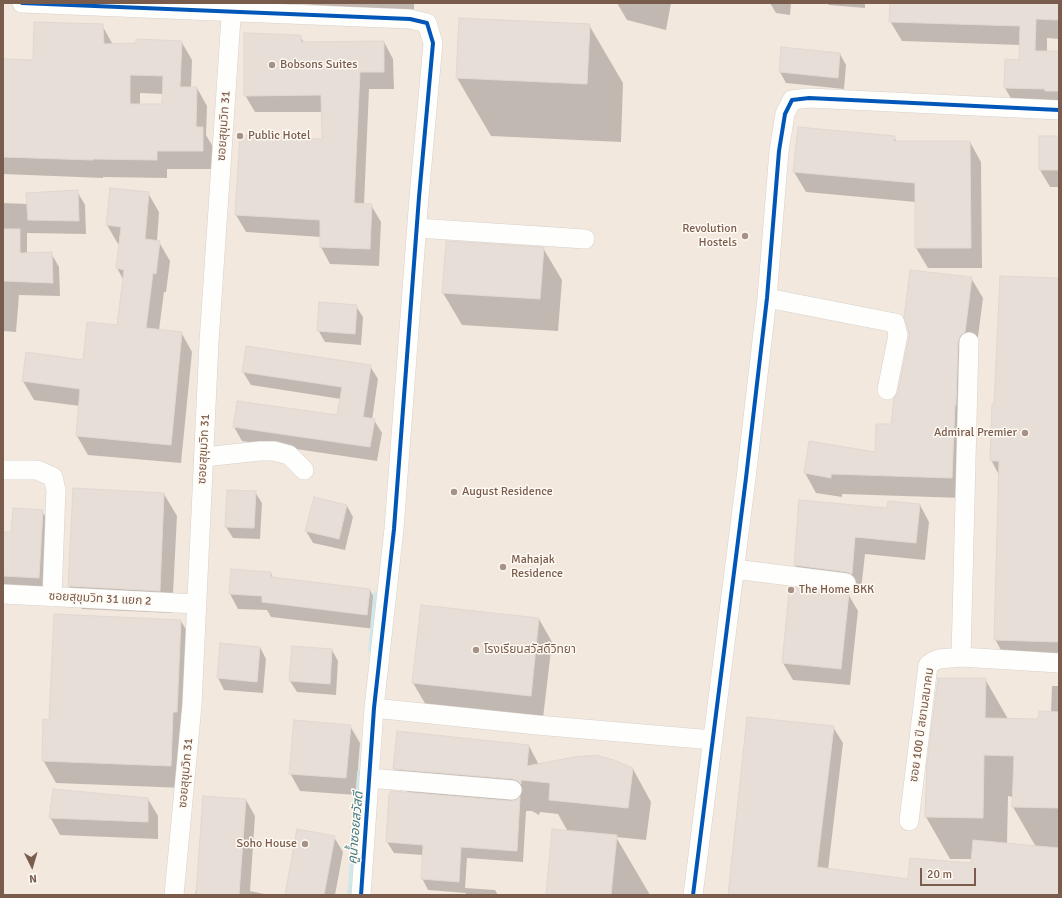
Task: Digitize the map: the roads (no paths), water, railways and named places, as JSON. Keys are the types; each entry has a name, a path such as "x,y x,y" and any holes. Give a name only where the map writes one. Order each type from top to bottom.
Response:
{"street":[{"path":"22,3 232,7 410,19 427,23 433,43 394,529 374,708 361,895"},
{"name":"ซอยสุขุมวิท 31","path":"174,895 192,704 209,342 232,7"},
{"path":"693,895 767,298 780,136 785,114 792,100 809,98 1059,110"},
{"path":"417,228 585,239"},
{"path":"767,298 895,323 898,335 887,390"},
{"path":"961,657 969,342"},
{"path":"204,457 274,451 289,455 304,470"},
{"path":"3,470 37,470 53,477 56,490 52,596"},
{"path":"734,569 846,583"},
{"name":"ซอยสุขุมวิท 31 แยก 2","path":"3,594 197,604"},
{"name":"ซอย 100 ปี สยามสมาคม","path":"909,821 928,665 940,659 961,657 1059,663"},
{"path":"374,708 713,740"},
{"path":"369,778 512,790"}],"waterway":[{"name":"คูน้ำซอยสวัสดี","path":"371,650 376,594"},
{"name":"คูน้ำซอยสวัสดี","path":"350,895 360,772"}],"place":[{"name":"Bobsons Suites","path":"272,65"},
{"name":"Public Hotel","path":"240,136"},
{"name":"Revolution Hostels","path":"745,236"},
{"name":"Admiral Premier","path":"1025,433"},
{"name":"August Residence","path":"454,492"},
{"name":"Mahajak Residence","path":"503,567"},
{"name":"The Home BKK","path":"791,590"},
{"name":"โรงเรียนสวัสดีวิทยา","path":"476,650"},
{"name":"Soho House","path":"305,844"}]}
